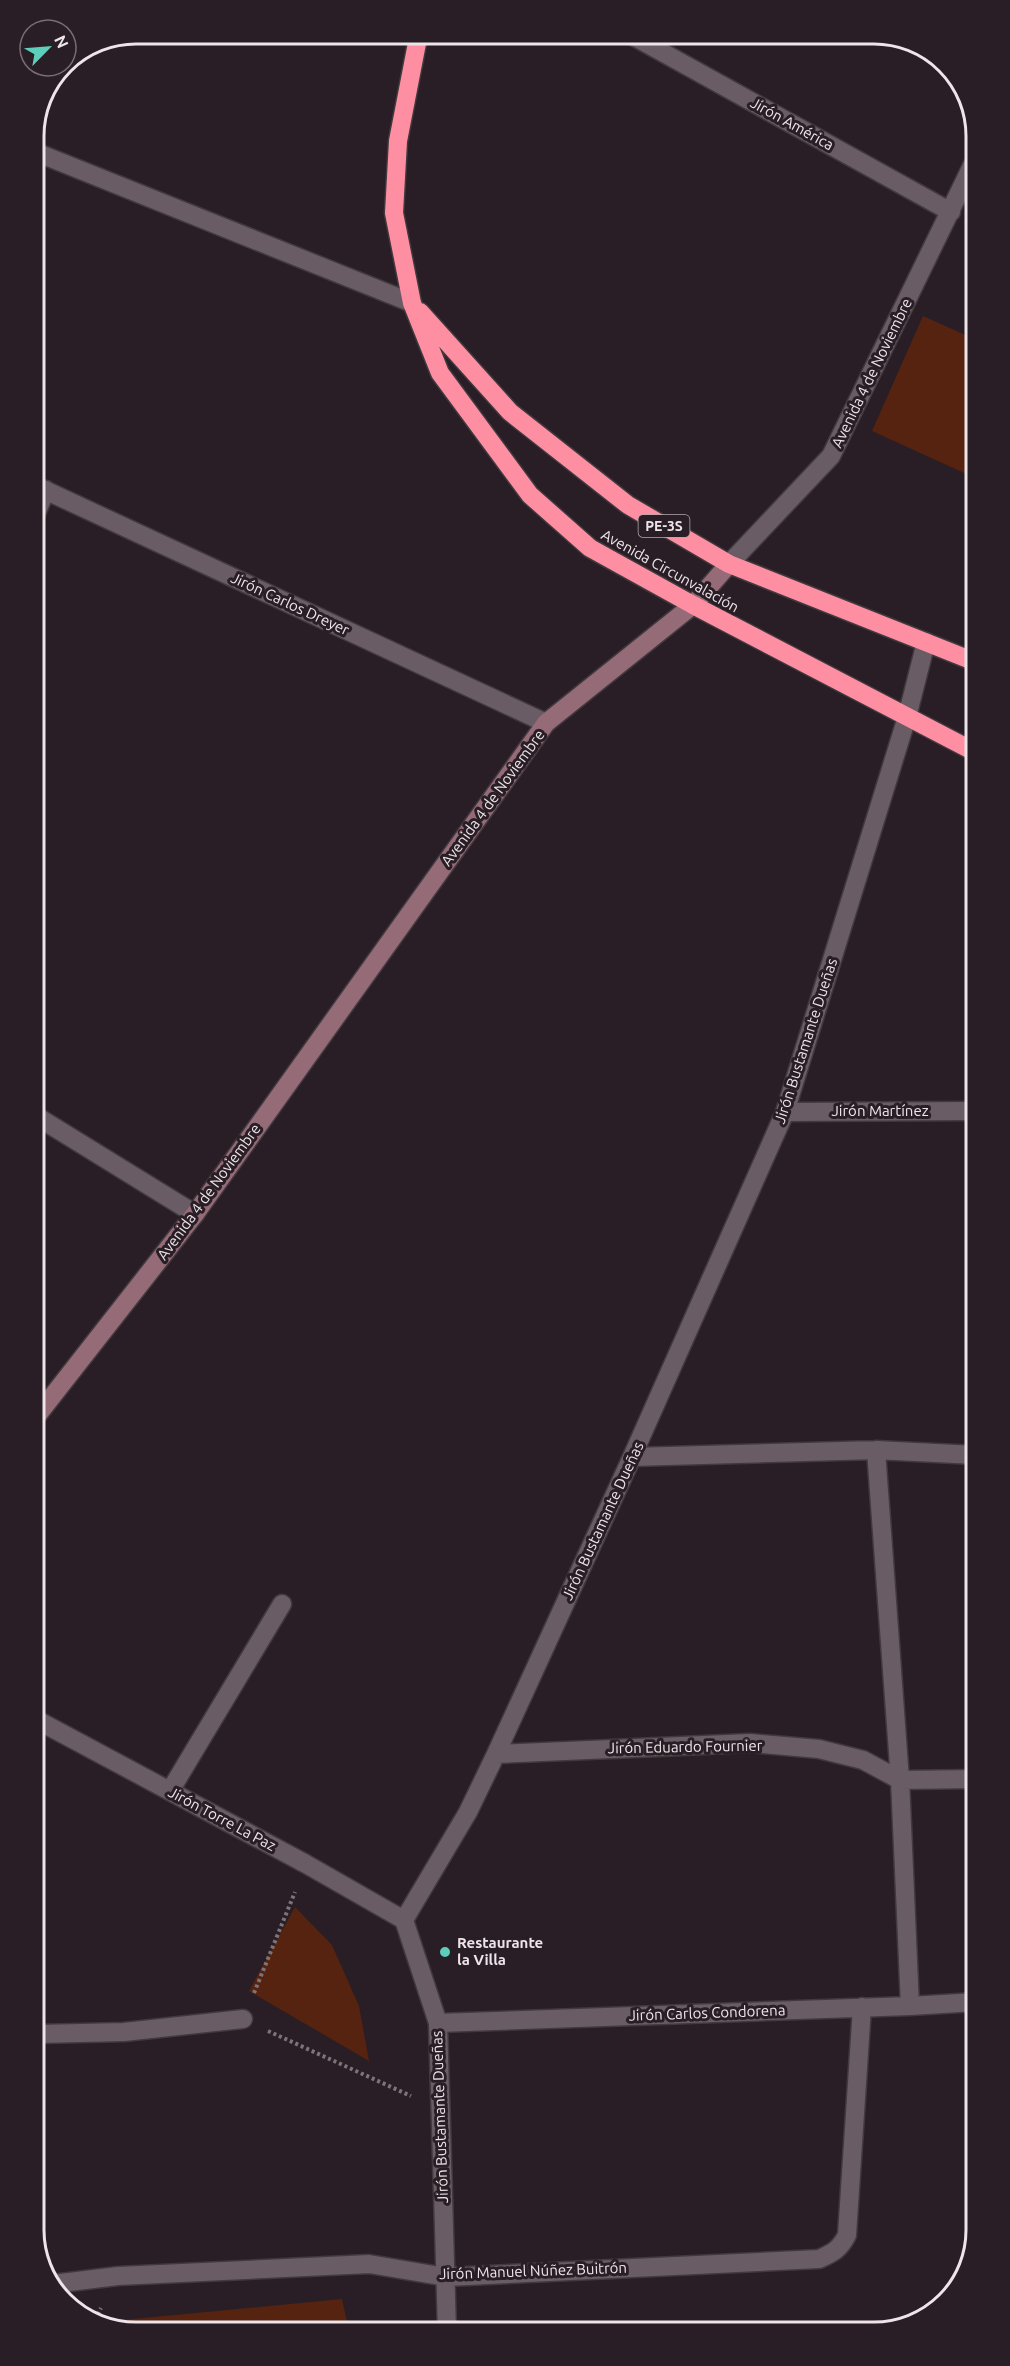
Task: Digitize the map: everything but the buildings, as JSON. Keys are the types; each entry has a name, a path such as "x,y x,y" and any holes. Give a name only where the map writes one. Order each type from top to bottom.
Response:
{"highway":[{"name":"Avenida Circunvalación","path":"417,43 398,141 394,213 412,303 440,373 530,495 590,548 693,605 966,747"},
{"name":"PE-3S","path":"412,303 510,412 628,505 729,564 966,658"}],"street":[{"name":"Jirón América","path":"647,44 951,212"},
{"path":"44,155 412,303"},
{"name":"Avenida 4 de Noviembre","path":"43,1408 195,1214 546,723 693,605 831,456 966,179"},
{"name":"Jirón Carlos Dreyer","path":"44,490 546,723"},
{"name":"Jirón Bustamante Dueñas","path":"447,2322 438,2023 404,1920 468,1812 496,1754 632,1457 785,1112 907,717 926,642"},
{"name":"Jirón Martínez","path":"785,1112 966,1111"},
{"path":"44,1121 195,1214"},
{"path":"632,1457 876,1450 966,1455"},
{"path":"876,1450 900,1780 910,2006"},
{"path":"170,1791 282,1604"},
{"name":"Jirón Torre La Paz","path":"43,1723 306,1864 404,1920"},
{"name":"Jirón Eduardo Fournier","path":"496,1754 750,1743 819,1749 852,1757 863,1760 900,1780 966,1779"},
{"name":"Jirón Carlos Condorena","path":"438,2023 966,2003"},
{"name":"Jirón Manuel Núñez Buitrón","path":"61,2283 118,2276 369,2264 446,2277 819,2259 833,2253 842,2245 847,2235 862,2007"},
{"path":"43,2034 124,2032 243,2019"}],"path":[{"path":"306,1864 243,2019 439,2109"}],"shaded area":[{"path":"923,316 966,335 966,474 872,431"},
{"path":"295,1907 332,1945 359,2006 369,2061 249,1991"},
{"path":"342,2299 347,2322 130,2322 116,2321"}],"place":[{"name":"Restaurante la Villa","path":"445,1952"}]}
